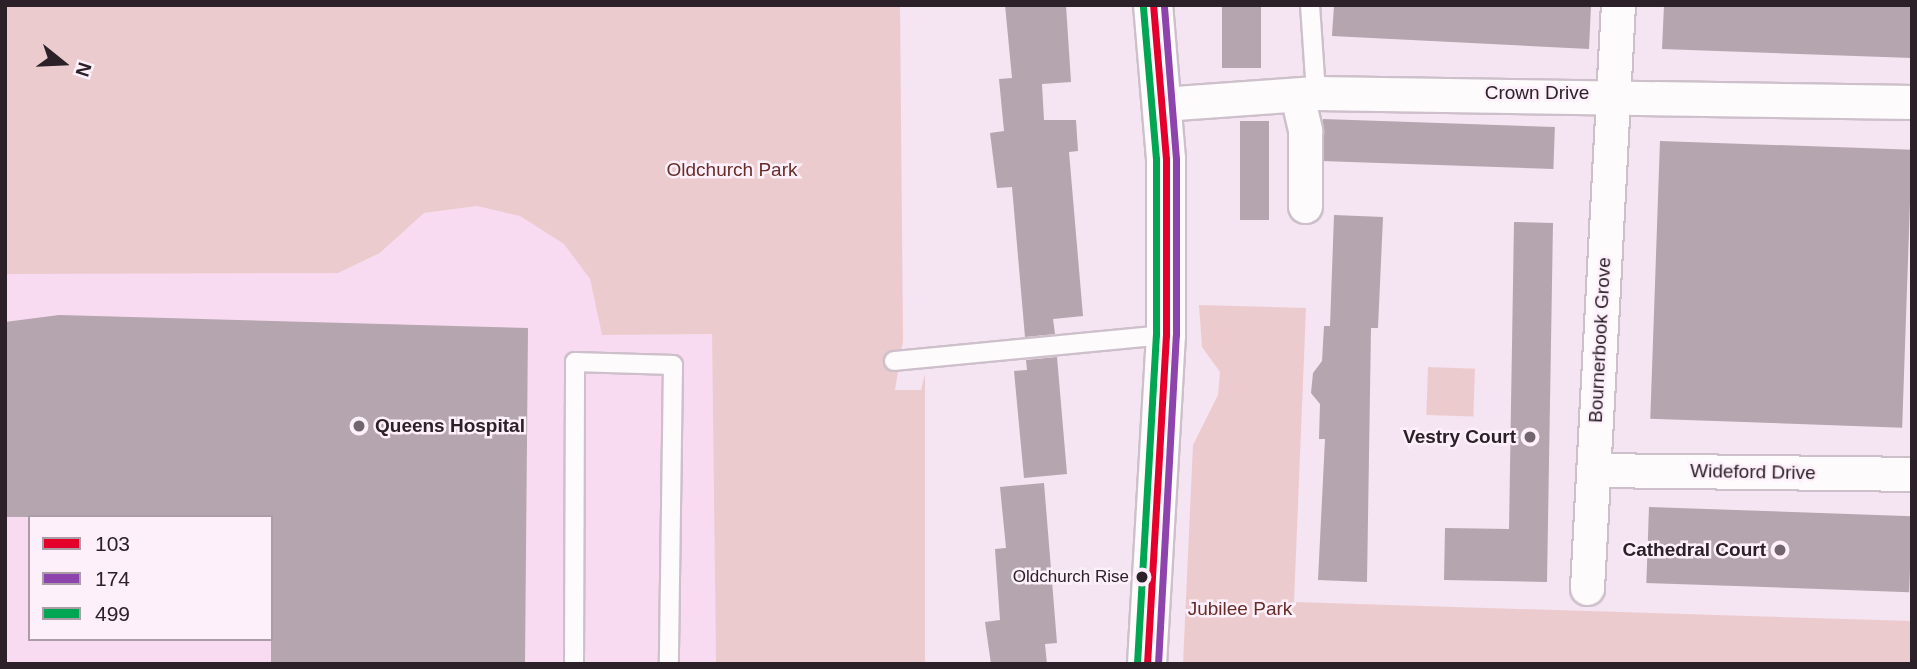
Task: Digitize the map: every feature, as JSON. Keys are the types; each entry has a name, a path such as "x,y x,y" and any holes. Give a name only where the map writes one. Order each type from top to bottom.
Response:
{"street":[{"path":"1147,664 1166,335 1162,104 1153,5"},
{"name":"Bournerbook Grove","path":"1587,588 1618,5"},
{"name":"Crown Drive","path":"1162,104 1307,94 1614,93 1912,102"},
{"path":"1305,206 1307,94"},
{"name":"Wideford Drive","path":"1593,470 1912,474"}],"lane":[{"path":"1307,94 1310,5"},
{"path":"894,361 1166,335"},
{"path":"574,664 575,362 673,365 669,664"}],"shaded area":[{"name":"Queens Hospital","path":"477,206 520,216 564,244 590,279 602,335 712,334 716,664 5,664 5,274 338,273 381,253 424,213"}],"green space":[{"name":"Oldchurch Park","path":"5,5 900,5 903,341 895,390 921,390 925,374 925,664 716,664 712,334 602,335 590,279 564,244 520,216 477,206 424,213 380,253 338,273 5,274"},
{"name":"Jubilee Park","path":"1199,305 1306,308 1294,602 1912,621 1912,664 1183,664 1193,445 1218,395 1220,372 1202,347"},
{"path":"1428,367 1475,369 1473,417 1426,415"}],"building":[{"path":"1005,5 1066,5 1071,82 1042,84 1044,120 1076,120 1078,151 1069,152 1083,316 1053,319 1055,334 1025,337 1012,187 997,188 990,133 1004,131 999,79 1012,78"},
{"path":"1222,5 1261,5 1261,68 1222,68"},
{"path":"1334,5 1591,5 1589,49 1332,36"},
{"path":"1664,5 1912,5 1912,58 1662,49"},
{"path":"1323,119 1555,127 1553,169 1322,161"},
{"path":"1240,121 1269,121 1269,220 1240,220"},
{"path":"1660,141 1912,150 1902,428 1650,419"},
{"path":"1334,215 1383,217 1378,328 1371,328 1367,582 1318,580 1325,439 1319,439 1320,404 1311,393 1313,373 1322,361 1324,326 1330,326"},
{"name":"Vestry Court","path":"1514,222 1553,223 1547,582 1444,580 1445,528 1509,529"},
{"path":"59,315 528,328 525,664 271,664 273,515 5,517 5,322"},
{"path":"1057,357 1067,474 1024,478 1014,371 1027,370 1026,360"},
{"path":"1044,483 1057,643 1045,644 1047,664 991,664 985,622 1000,620 995,549 1006,548 1000,487"},
{"name":"Cathedral Court","path":"1649,507 1912,516 1909,592 1646,583"}],"transit line":[{"name":"103","path":"1147,664 1166,335 1166,159 1153,5"},
{"name":"174","path":"1158,664 1176,335 1176,159 1164,5"},
{"name":"499","path":"1137,663 1156,335 1156,159 1143,6"}],"place":[{"name":"Queens Hospital","path":"359,426"},
{"name":"Vestry Court","path":"1530,437"},
{"name":"Cathedral Court","path":"1780,550"},
{"name":"Oldchurch Rise","path":"1142,577"}]}
